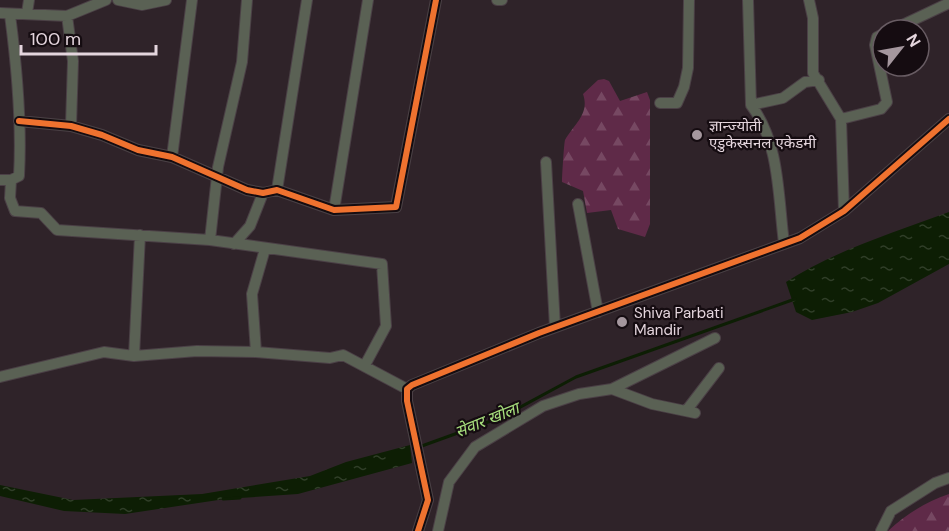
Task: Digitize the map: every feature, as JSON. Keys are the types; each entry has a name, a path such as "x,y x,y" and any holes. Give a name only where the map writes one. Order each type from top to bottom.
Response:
{"street":[{"path":"27,13 29,0"},
{"path":"106,0 68,16 5,14 20,121 19,176 6,180 15,211 41,213 57,230 210,240 382,264 386,326 365,365"},
{"path":"118,0 142,5 166,0"},
{"path":"172,157 192,0"},
{"path":"210,240 217,177 242,62 247,0"},
{"path":"277,190 308,0"},
{"path":"334,210 368,0"},
{"path":"20,121 72,126 138,150 172,157 217,177 263,193 277,190 334,210 396,207 436,0"},
{"path":"660,104 677,103 684,87 688,68 688,0"},
{"path":"748,0 750,105 763,122 771,141 784,243"},
{"path":"809,0 813,18 813,73 841,119 844,211"},
{"path":"917,18 949,3"},
{"path":"68,16 73,61 72,126"},
{"path":"841,119 881,109 887,102 882,78"},
{"path":"750,105 783,98 805,82 819,80"},
{"path":"406,390 426,379 555,327 800,238 844,211 949,119"},
{"path":"546,162 555,327"},
{"path":"234,244 250,226 263,193"},
{"path":"578,204 598,312"},
{"path":"134,356 140,235"},
{"path":"256,352 252,294 265,249"},
{"path":"438,531 448,482 475,447 543,406 579,394 612,389 715,338"},
{"path":"0,377 104,352 134,356 196,351 256,352 330,358 343,355 365,365 406,390 428,500 418,531"},
{"path":"612,389 652,404 691,412 719,368"},
{"path":"881,531 891,511 935,483 949,478"}],"green space":[{"path":"598,80 609,81 620,101 647,92 650,100 650,224 645,237 618,229 611,210 587,213 583,191 562,182 565,140 583,113 585,101 583,94"},
{"path":"949,494 949,531 888,531 917,509"}],"water":[{"path":"949,212 949,264 878,303 852,312 812,320 796,312 786,282 845,251"},
{"path":"410,445 412,463 298,494 225,499 125,514 64,511 0,496 0,485 73,500 202,494 310,476 346,462"}],"waterway":[{"name":"सेवार खोला","path":"419,447 502,417 576,377 795,299"},
{"name":"सेवार खोला","path":"223,499 240,498"}],"cycle path":[{"path":"19,121 71,126 102,135 138,150 172,157 247,190 263,193 277,190 334,210 396,207 436,0"},
{"path":"418,531 428,500 407,401 407,389 412,385 539,333 800,238 844,211 949,119"}],"place":[{"name":"ज्ञान्ज्योती एडुकेस्सनल एकेडमी","path":"697,135"},
{"name":"Shiva Parbati Mandir","path":"622,322"}]}
